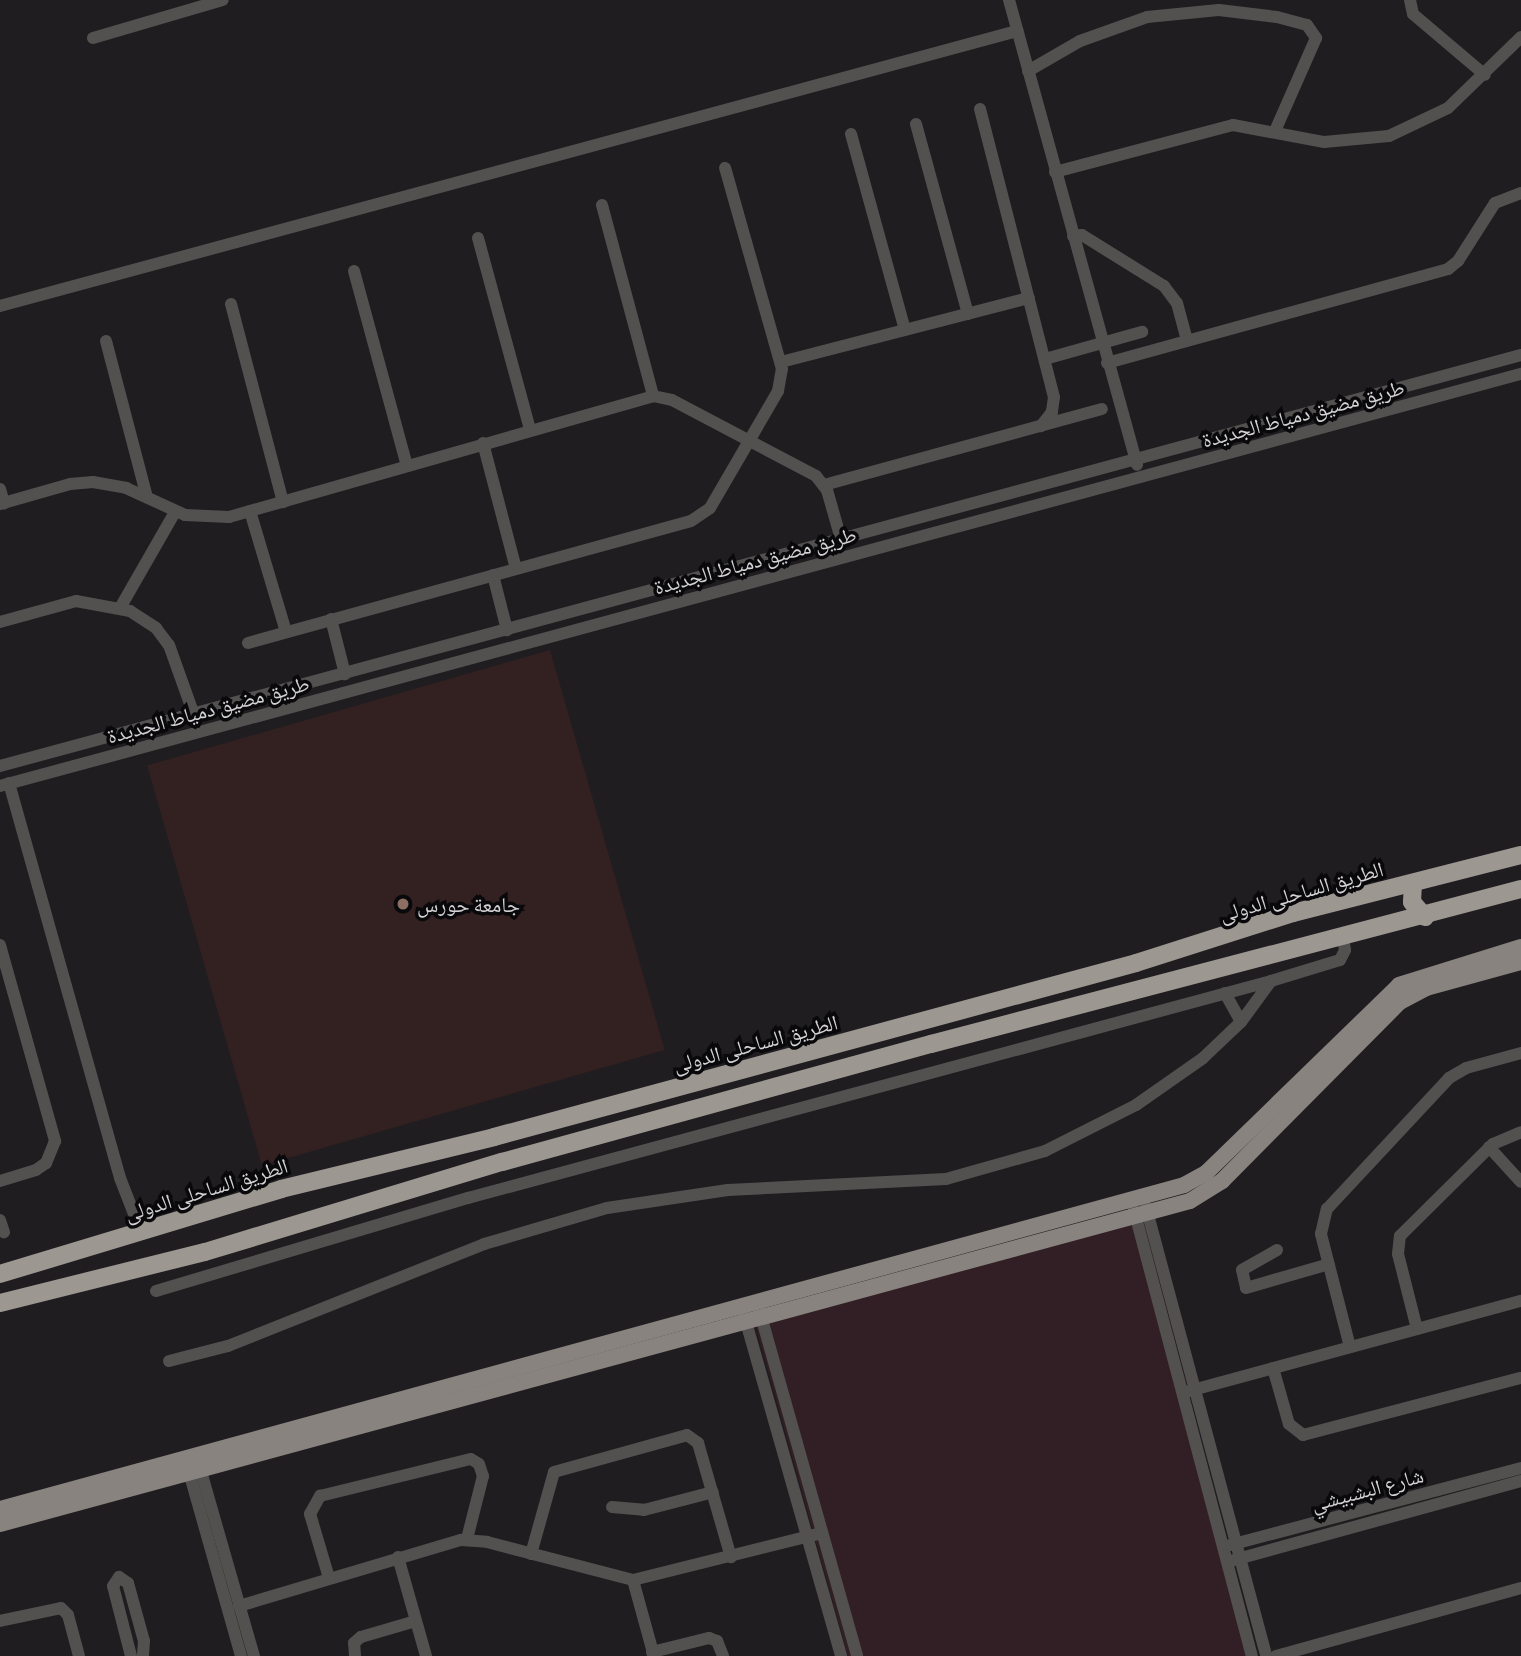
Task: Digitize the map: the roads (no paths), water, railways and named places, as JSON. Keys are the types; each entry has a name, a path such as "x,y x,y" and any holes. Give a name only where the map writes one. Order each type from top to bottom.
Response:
{"highway":[{"name":"الطريق الساحلى الدولى","path":"0,1274 303,1183 494,1137 1521,855"},
{"path":"1413,883 1412,902 1425,917"},
{"path":"0,1303 205,1252 502,1162 965,1035 1425,917 1521,889"}],"main road":[{"path":"1140,1206 1206,1174 1399,985 1521,947"},
{"path":"0,1509 193,1464 1140,1206 1190,1201 1216,1186 1408,996 1521,962"},
{"path":"0,1524 193,1464"}],"street":[{"path":"93,38 223,0"},
{"path":"1009,0 1107,363 1141,476"},
{"path":"1410,0 1413,14 1485,75"},
{"path":"1028,71 1080,41 1147,17 1219,10 1278,17 1307,25 1317,38 1275,131"},
{"path":"0,306 1017,31"},
{"path":"1055,172 1222,127 1275,131 1340,142 1389,136 1441,113 1485,75 1521,37"},
{"path":"980,109 1054,402 1041,426"},
{"path":"916,124 968,314"},
{"path":"851,134 905,330"},
{"path":"248,643 698,518 720,496 779,391 781,362 725,168"},
{"path":"1107,363 1451,267 1495,203 1521,193"},
{"path":"602,205 653,396"},
{"path":"1073,236 1082,235 1164,286 1177,303 1187,341"},
{"path":"478,238 530,430"},
{"path":"354,271 407,466"},
{"path":"781,362 1029,298"},
{"path":"231,304 283,502"},
{"path":"1045,359 1142,331"},
{"path":"106,341 147,497"},
{"name":"طريق مضيق دمياط الجديدة","path":"0,766 1521,355"},
{"path":"1450,374 1456,391"},
{"name":"طريق مضيق دمياط الجديدة","path":"4,784 1521,374"},
{"path":"0,489 2,504 82,482 115,485 147,497 174,512 207,519 283,502 653,396 672,400 812,473 824,485 841,539"},
{"path":"824,485 1102,409"},
{"path":"483,443 516,569"},
{"path":"250,511 286,632"},
{"path":"120,608 174,512"},
{"path":"768,558 774,574"},
{"path":"493,575 507,630"},
{"path":"0,622 76,601 120,608 148,622 169,645 194,715"},
{"path":"331,619 345,674"},
{"path":"122,734 128,751"},
{"path":"4,784 120,1178 141,1231"},
{"path":"156,1291 468,1198 1271,981 1340,960 1345,950 1343,938"},
{"path":"0,945 55,1141 46,1163 36,1170 0,1181"},
{"path":"169,1361 228,1346 484,1244 607,1208 728,1191 946,1179 1045,1151 1136,1105 1203,1058 1241,1022 1271,981"},
{"path":"1225,993 1241,1022"},
{"path":"1350,1347 1321,1229 1330,1205 1453,1075 1521,1053"},
{"path":"1417,1329 1398,1254 1400,1236 1489,1147 1521,1132"},
{"path":"1489,1147 1521,1182"},
{"path":"1140,1206 1252,1656"},
{"path":"1277,1250 1242,1270 1246,1288 1329,1264"},
{"path":"1188,1391 1521,1301"},
{"path":"752,1313 822,1533 857,1656"},
{"path":"752,1313 807,1537 841,1656"},
{"path":"1273,1368 1289,1424 1306,1435 1521,1378"},
{"path":"1188,1391 1237,1543 1266,1656"},
{"path":"531,1554 550,1480 562,1468 690,1435 698,1443 731,1557"},
{"path":"329,1578 310,1514 320,1496 471,1459 482,1467 483,1476 467,1539"},
{"path":"193,1464 254,1656"},
{"path":"193,1464 241,1656"},
{"name":"شارع البشبيشي","path":"1223,1546 1521,1468"},
{"name":"شارع البشبيشي","path":"1227,1562 1521,1481"},
{"path":"612,1507 644,1510 713,1492"},
{"path":"1318,1522 1322,1536"},
{"path":"239,1605 467,1539 633,1580 822,1533"},
{"path":"398,1557 426,1656"},
{"path":"131,1656 113,1586 119,1577 128,1583 144,1641 143,1656"},
{"path":"633,1580 653,1654 709,1638 717,1641 723,1656"},
{"path":"1276,1656 1521,1588"},
{"path":"0,1621 61,1608 68,1615 79,1656"},
{"path":"355,1656 354,1646 361,1637 416,1621"}],"place":[{"name":"جامعة حورس","path":"403,904"}]}
